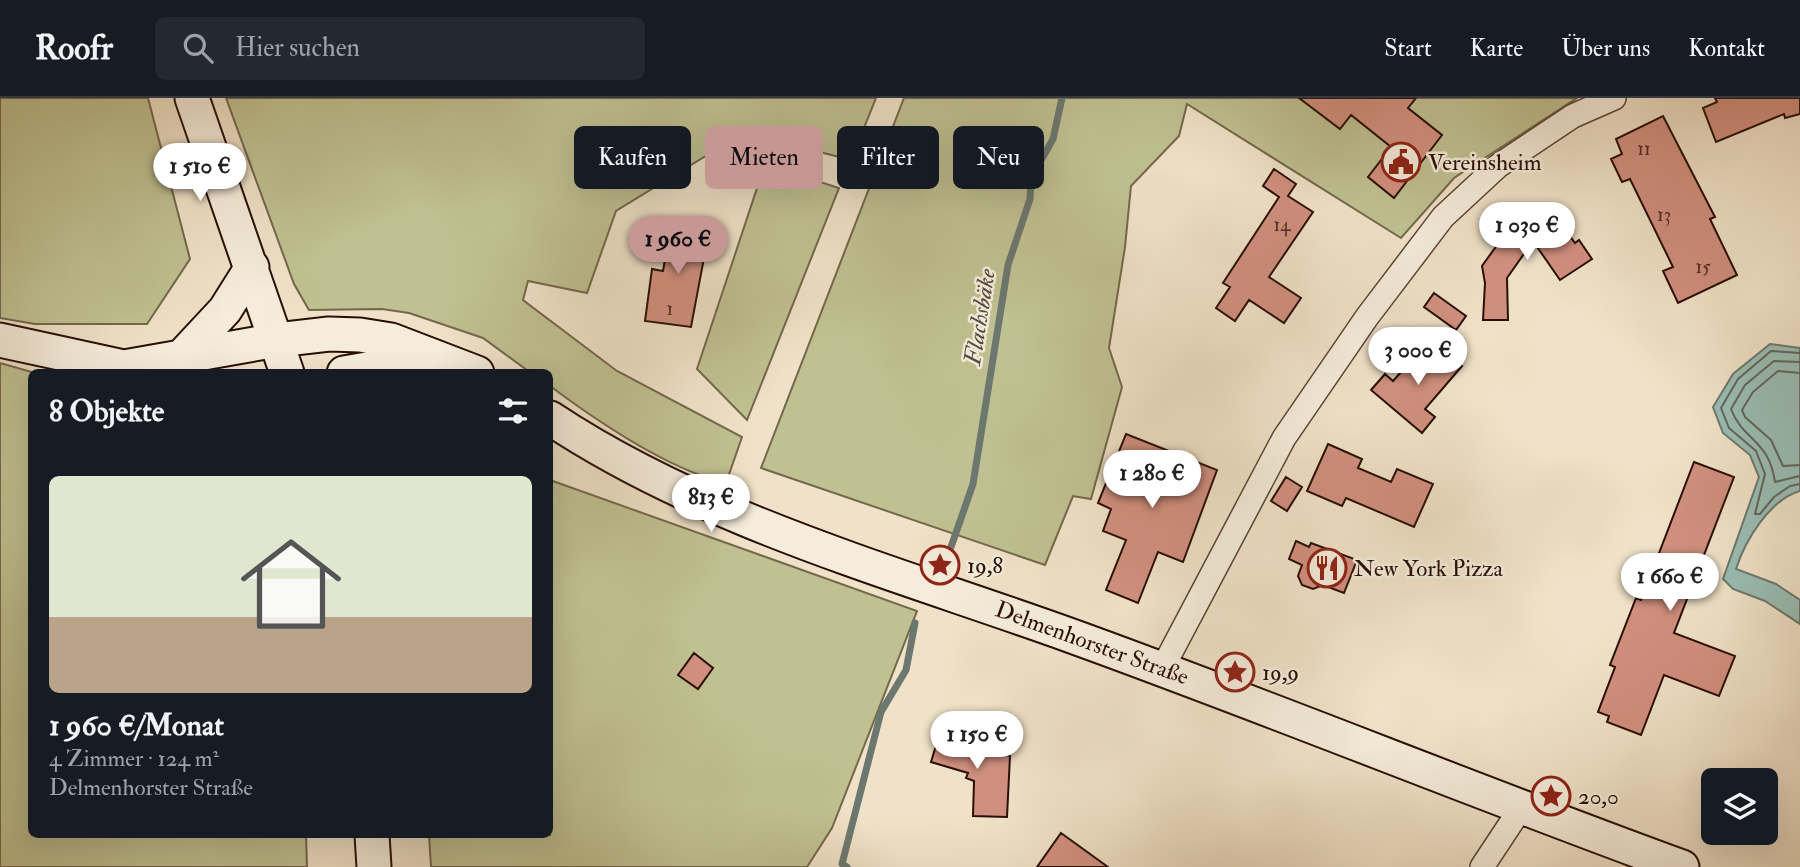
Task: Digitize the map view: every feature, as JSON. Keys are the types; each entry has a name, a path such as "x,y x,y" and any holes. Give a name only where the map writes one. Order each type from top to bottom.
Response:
{"main road":[{"path":"192,98 286,369"},
{"path":"161,365 225,310 252,267"},
{"path":"0,340 104,364 161,365 277,340 329,334 360,335 391,340 468,369"},
{"path":"380,369 439,356"},
{"name":"Delmenhorster Straße","path":"553,420 614,458 727,511 1162,669 1521,808 1682,867"},
{"path":"372,838 374,867"}],"street":[{"path":"1162,669 1284,438 1367,317 1443,217 1498,166 1573,116 1614,98"},
{"path":"1482,867 1521,808"}],"green space":[{"path":"0,98 148,98 190,259 147,324 35,324 0,318"},
{"path":"226,98 876,98 865,126 837,126 837,156 823,153 823,126 705,126 705,157 691,165 691,126 574,126 574,189 652,189 616,211 587,293 528,281 523,300 617,371 742,437 726,483 681,467 634,443 553,388 553,369 526,369 483,338 409,313 382,309 309,310 294,284"},
{"path":"904,98 1577,98 1454,178 1401,238 1187,104 1179,136 1131,186 1125,247 1109,348 1122,387 1091,499 1073,496 1045,565 761,468 869,189 939,189 939,126 893,126"},
{"path":"823,183 837,187 747,420 697,369 757,189 823,189"},
{"path":"0,363 28,371 28,838 306,838 307,867 0,867"},
{"path":"553,481 917,611 832,828 807,867 431,867 429,838 553,838"}],"water":[{"path":"1770,344 1800,348 1800,491 1778,503 1769,512 1745,546 1736,569 1776,584 1800,600 1800,624 1765,601 1733,589 1723,579 1759,477 1750,455 1723,433 1713,407 1733,374"}],"building":[{"path":"1299,98 1416,98 1408,108 1442,135 1394,198 1368,177 1391,147 1351,115 1340,129"},
{"path":"1715,98 1800,98 1800,114 1785,118 1784,114 1716,142 1703,108 1717,102"},
{"path":"1663,116 1715,217 1710,219 1737,275 1678,303 1663,271 1673,267 1630,179 1622,182 1611,159 1622,154 1616,139"},
{"path":"1274,169 1296,184 1288,196 1313,212 1269,277 1301,298 1284,323 1249,300 1235,321 1216,308 1230,287 1223,283 1279,197 1263,186"},
{"path":"1521,219 1534,238 1559,221 1575,243 1579,240 1592,259 1560,280 1533,241 1507,278 1508,320 1483,320 1485,283 1482,266 1505,234 1503,231"},
{"path":"672,220 710,226 691,327 645,321 652,269 663,271"},
{"path":"1434,293 1466,316 1456,330 1424,307"},
{"path":"1441,348 1462,366 1425,409 1435,417 1422,433 1371,390 1385,374 1393,381 1417,354 1428,363"},
{"path":"1126,434 1217,470 1183,562 1158,552 1138,603 1106,590 1126,540 1103,531 1111,509 1098,503"},
{"path":"1328,444 1362,459 1358,468 1391,482 1397,469 1433,484 1414,527 1346,498 1342,506 1307,491"},
{"path":"1694,462 1734,477 1674,633 1735,656 1719,696 1664,675 1641,735 1607,722 1609,716 1598,712 1615,667 1610,665 1636,598 1641,600"},
{"path":"1286,477 1302,487 1287,511 1271,501"},
{"name":"New York Pizza","path":"1296,541 1309,547 1311,543 1357,560 1344,593 1323,585 1313,589 1302,585 1298,576 1302,565 1289,559"},
{"path":"694,653 713,668 698,689 678,675"},
{"path":"941,729 985,743 983,748 1010,756 1007,817 973,816 974,781 966,778 968,773 931,762"},
{"path":"1061,833 1108,867 1037,867"}],"waterway":[{"name":"Flachsbäke","path":"951,547 973,484 1008,265 1030,199 1031,178 1053,139 1062,98"},
{"name":"Flachsbäke","path":"847,867 842,864 881,712 906,670 915,623"}],"place":[{"name":"Vereinsheim","path":"1401,162"},
{"name":"19,8","path":"940,565"},
{"name":"New York Pizza","path":"1327,568"},
{"name":"19,9","path":"1235,672"},
{"name":"20,0","path":"1551,796"}]}
